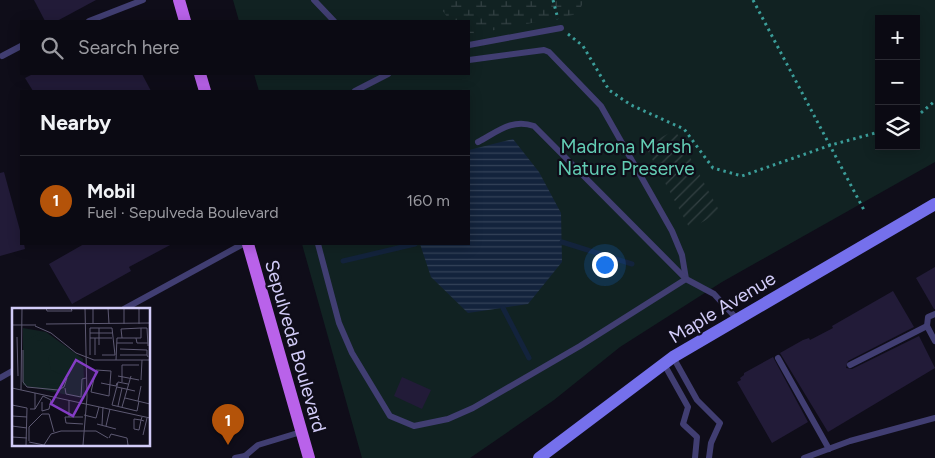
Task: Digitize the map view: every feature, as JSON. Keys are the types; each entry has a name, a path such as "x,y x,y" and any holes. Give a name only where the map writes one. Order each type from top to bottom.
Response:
{"main road":[{"path":"179,0 185,20"},
{"path":"200,75 204,90"},
{"name":"Sepulveda Boulevard","path":"248,245 308,458"}],"street":[{"name":"Maple Avenue","path":"539,458 669,360 935,204"}],"lane":[{"path":"91,20 143,0"},
{"path":"314,0 333,20"},
{"path":"470,45 561,28"},
{"path":"2,56 20,47"},
{"path":"470,60 544,50 548,52 601,106 672,231 682,255 686,279"},
{"path":"357,90 386,75"},
{"path":"478,142 511,124 523,122 534,126 686,279 714,294 737,319"},
{"path":"126,308 241,245"},
{"path":"318,245 339,323 352,353 390,416 414,426 448,419 473,408 580,346 686,279"},
{"path":"935,314 928,317 927,326 935,341"},
{"path":"850,365 927,326"},
{"path":"778,358 829,449"},
{"path":"669,360 688,407 683,424 697,437 695,458"},
{"path":"669,360 697,400 720,423 711,444 709,458"},
{"path":"0,378 12,371"},
{"path":"804,458 935,418"},
{"path":"236,458 245,457 258,445 301,432"}],"path":[{"path":"553,0 561,28 583,46 609,90 631,105 684,129 714,168 742,176 831,145 875,133"},
{"path":"753,0 864,210"},
{"path":"920,114 935,102"}],"green space":[{"name":"Madrona Marsh Nature Preserve","path":"233,0 935,0 935,162 722,282 620,347 554,400 470,458 362,458 302,245 470,245 470,90 259,90 254,75 470,75 470,20 239,20"},
{"path":"435,0 584,0 578,14 470,35 470,20 449,20"},
{"path":"675,130 720,212 690,229 645,146"}],"water":[{"path":"513,139 539,172 561,213 562,262 528,304 468,313 431,277 420,245 470,245 470,150"}],"building":[{"path":"34,0 96,0 59,20 44,20"},
{"path":"31,75 143,75 150,90 32,90 25,78"},
{"path":"4,172 20,230 20,245 24,245 25,249 0,256 0,173"},
{"path":"82,245 170,245 129,267 131,271 72,304 49,264"},
{"path":"935,267 935,309 934,309 916,278"},
{"path":"893,291 914,327 848,361 846,368 852,369 919,336 935,368 828,432 780,353 803,340 809,338 810,340 833,328 832,326"},
{"path":"773,357 808,422 772,443 737,382 741,380 740,378 744,373"},
{"path":"402,377 431,390 422,409 394,396"}],"waterway":[{"path":"562,242 632,264"},
{"path":"343,261 411,245"},
{"path":"503,308 529,358"}],"place":[{"name":"Mobil","path":"228,445"}]}
